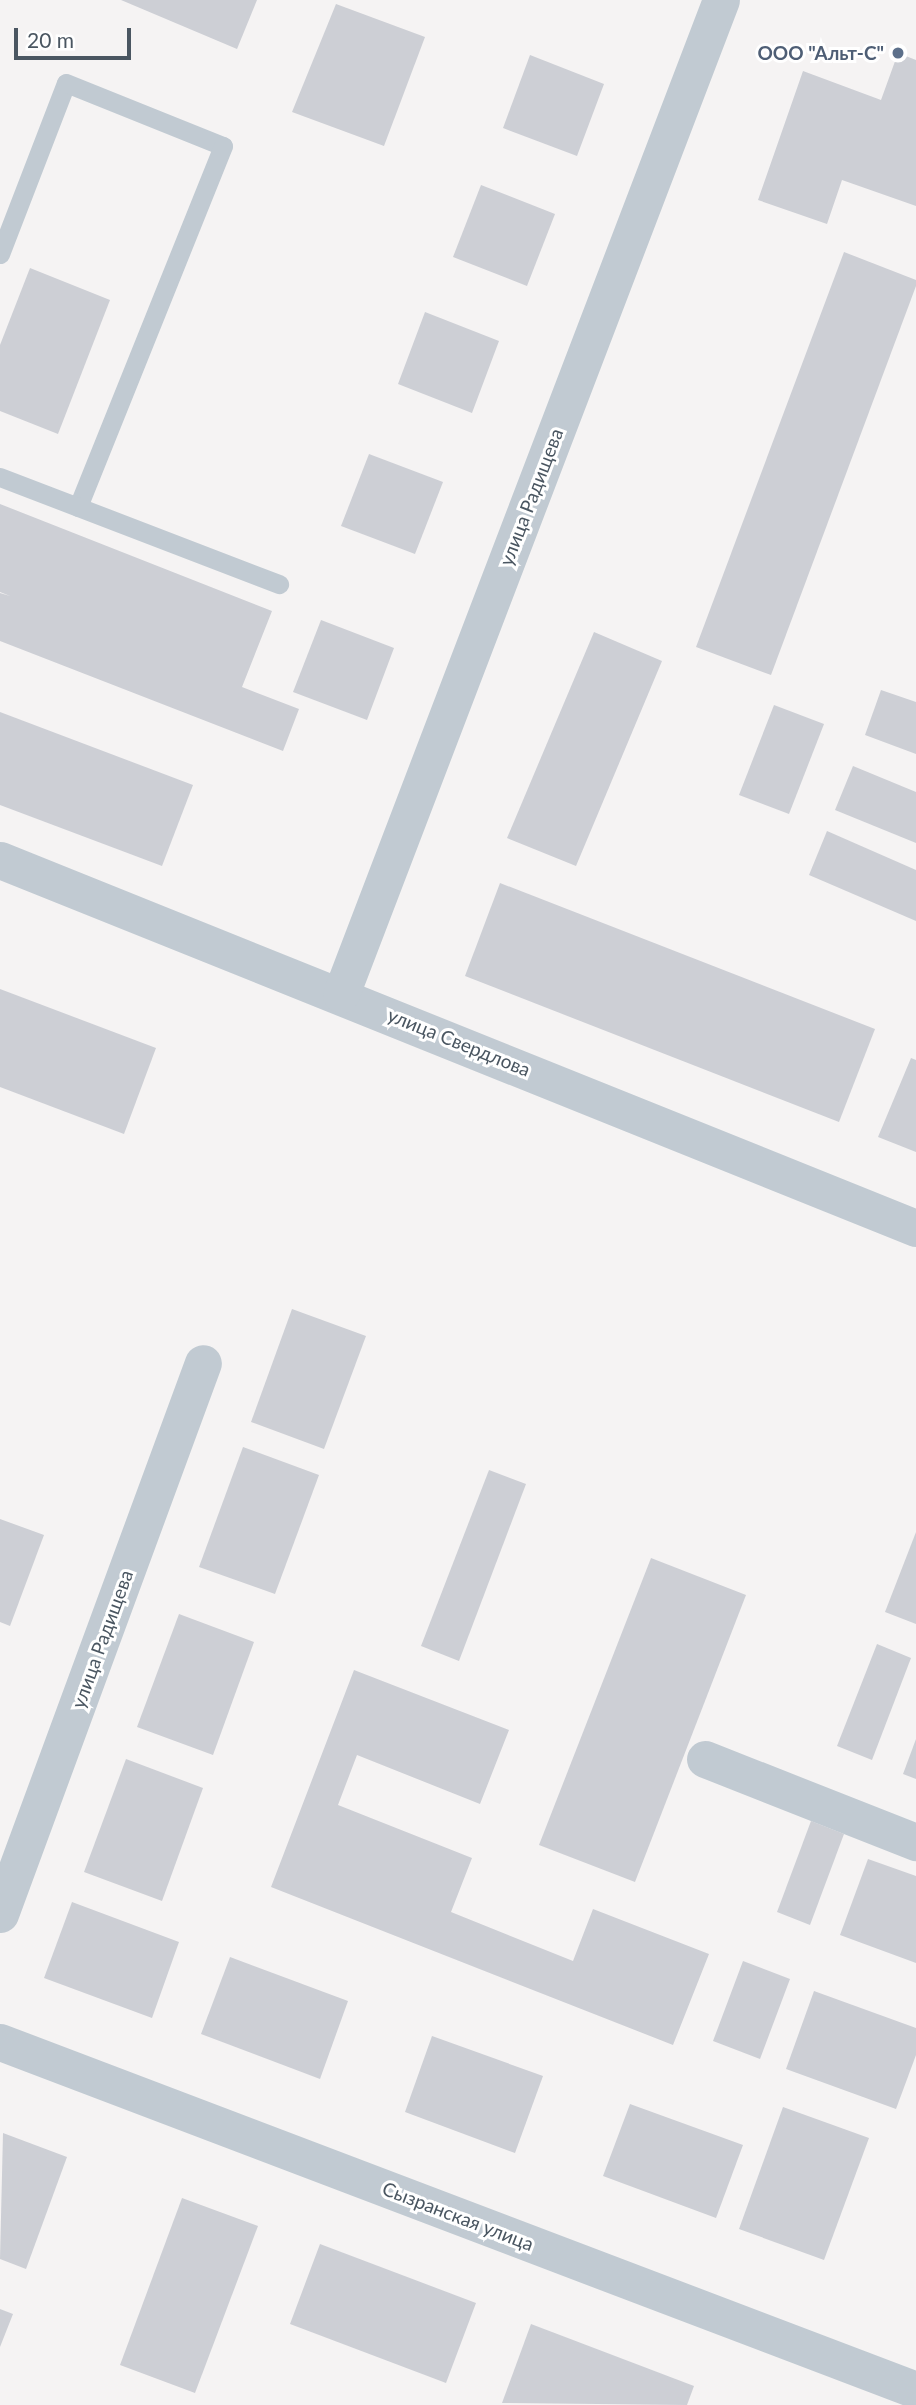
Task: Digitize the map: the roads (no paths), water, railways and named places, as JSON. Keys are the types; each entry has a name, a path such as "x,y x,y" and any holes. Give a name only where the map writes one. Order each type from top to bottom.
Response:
{"street":[{"name":"улица Радищева","path":"341,994 721,0"},
{"name":"улица Свердлова","path":"0,860 341,994 916,1228"},
{"name":"улица Радищева","path":"0,1914 203,1363"},
{"path":"705,1759 916,1842"},
{"name":"Сызранская улица","path":"0,2042 916,2390"}],"lane":[{"path":"0,254 66,83 223,146 78,507"},
{"path":"0,477 279,584"}],"place":[{"name":"ООО \"Альт-С\"","path":"898,53"}]}
